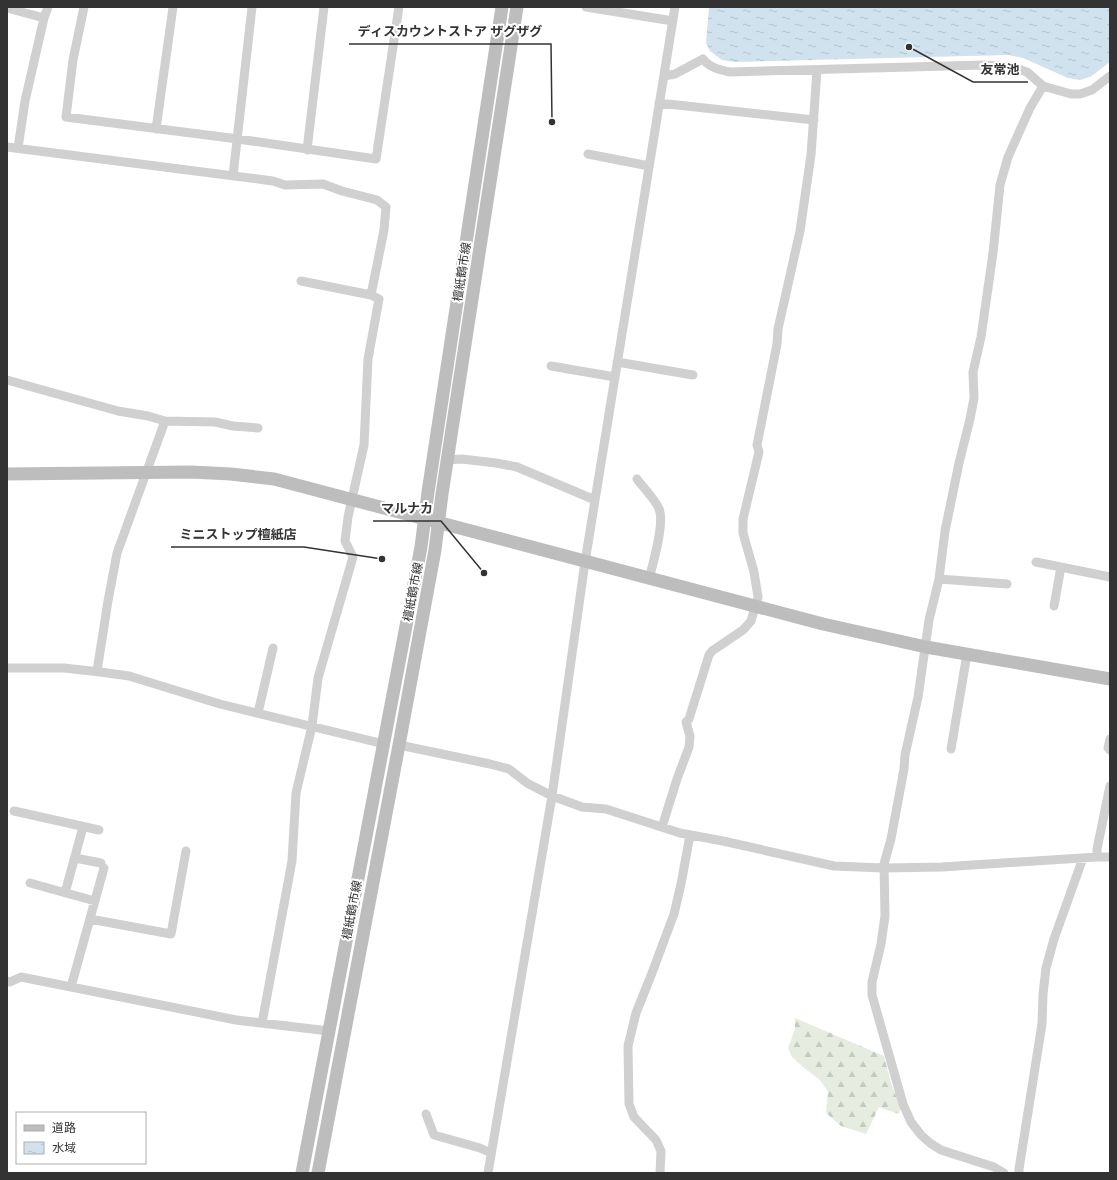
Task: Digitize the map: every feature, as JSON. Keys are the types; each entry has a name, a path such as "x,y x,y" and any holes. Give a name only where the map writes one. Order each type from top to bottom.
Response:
{"main road":[{"name":"檀紙鶴市線","path":"302,1173 421,547 502,7"},
{"name":"檀紙鶴市線","path":"318,1173 400,745 435,550 447,460 517,7"},
{"path":"7,474 191,472 274,479 823,624 926,647 1110,679"}],"street":[{"path":"18,148 25,101 44,18 48,7"},
{"path":"84,7 74,60 66,117 238,139 376,159 398,7"},
{"path":"156,129 174,7"},
{"path":"233,176 252,7"},
{"path":"307,150 324,7"},
{"path":"586,7 673,21"},
{"path":"488,1173 552,796 585,562 675,7"},
{"path":"7,8 44,18"},
{"path":"664,76 675,74 703,59 711,66 730,72 984,65 1012,67 1027,72 1043,86 1071,94 1080,94 1092,90 1110,76"},
{"path":"662,827 689,747 690,736 686,722 689,719 709,655 719,645 743,630 750,621 758,597 754,572 743,532 743,520 759,452 757,445 777,344 778,329 800,231 811,155 817,70"},
{"path":"1004,1173 977,1161 941,1150 921,1135 911,1122 902,1104 874,1009 872,982 881,944 885,916 884,868 904,770 905,755 918,697 929,620 939,579 945,531 959,463 972,412 974,391 973,372 975,357 981,336 993,253 1000,185 1008,158 1030,108 1043,86"},
{"path":"659,103 814,120"},
{"path":"7,147 273,181 285,184 323,184 342,191 376,200 386,207 384,230 371,295"},
{"path":"588,154 649,166"},
{"path":"262,1023 292,861 296,793 312,726 318,678 353,557 345,541 348,516 364,445 367,365 379,299 371,295 301,281"},
{"path":"617,362 693,375"},
{"path":"551,366 615,377"},
{"path":"7,380 118,411 148,416 165,421 215,422 233,426 258,428"},
{"path":"97,672 117,553 165,421"},
{"path":"447,460 462,459 517,467 595,500"},
{"path":"637,479 660,509 657,551 649,579"},
{"path":"1036,562 1110,577"},
{"path":"1054,606 1061,567"},
{"path":"939,579 1007,584"},
{"path":"258,713 273,648"},
{"path":"951,749 968,654"},
{"path":"7,668 64,668 129,676 220,704 384,744"},
{"path":"1110,739 1108,748 1110,750"},
{"path":"400,745 509,769 527,782 552,796 582,807 606,809 690,835 834,866 884,868 942,867 1110,857"},
{"path":"1096,857 1096,849 1110,786"},
{"path":"14,811 99,830"},
{"path":"65,893 83,827"},
{"path":"660,1173 661,1151 656,1140 634,1117 629,1104 628,1046 636,1012 674,914 690,835"},
{"path":"90,919 171,934 186,851"},
{"path":"71,987 95,901 102,866 75,858"},
{"path":"1019,1173 1042,1024 1046,968 1054,939 1083,858"},
{"path":"30,883 95,901"},
{"path":"7,981 10,982 21,977 236,1020 329,1031"},
{"path":"426,1114 434,1136 480,1148 491,1153"}],"green space":[{"path":"795,1018 884,1056 891,1083 901,1108 899,1114 879,1107 866,1134 841,1126 826,1113 828,1092 820,1080 792,1057 788,1048 795,1029"}],"water":[{"path":"709,7 1110,7 1110,62 1090,77 1080,80 1068,78 1023,58 1008,55 735,62 722,60 710,51 706,43"}],"place":[{"name":"友常池","path":"909,47"},
{"name":"ディスカウントストア ザグザグ","path":"552,122"},
{"name":"ミニストップ檀紙店","path":"382,559"},
{"name":"マルナカ","path":"484,573"}]}
